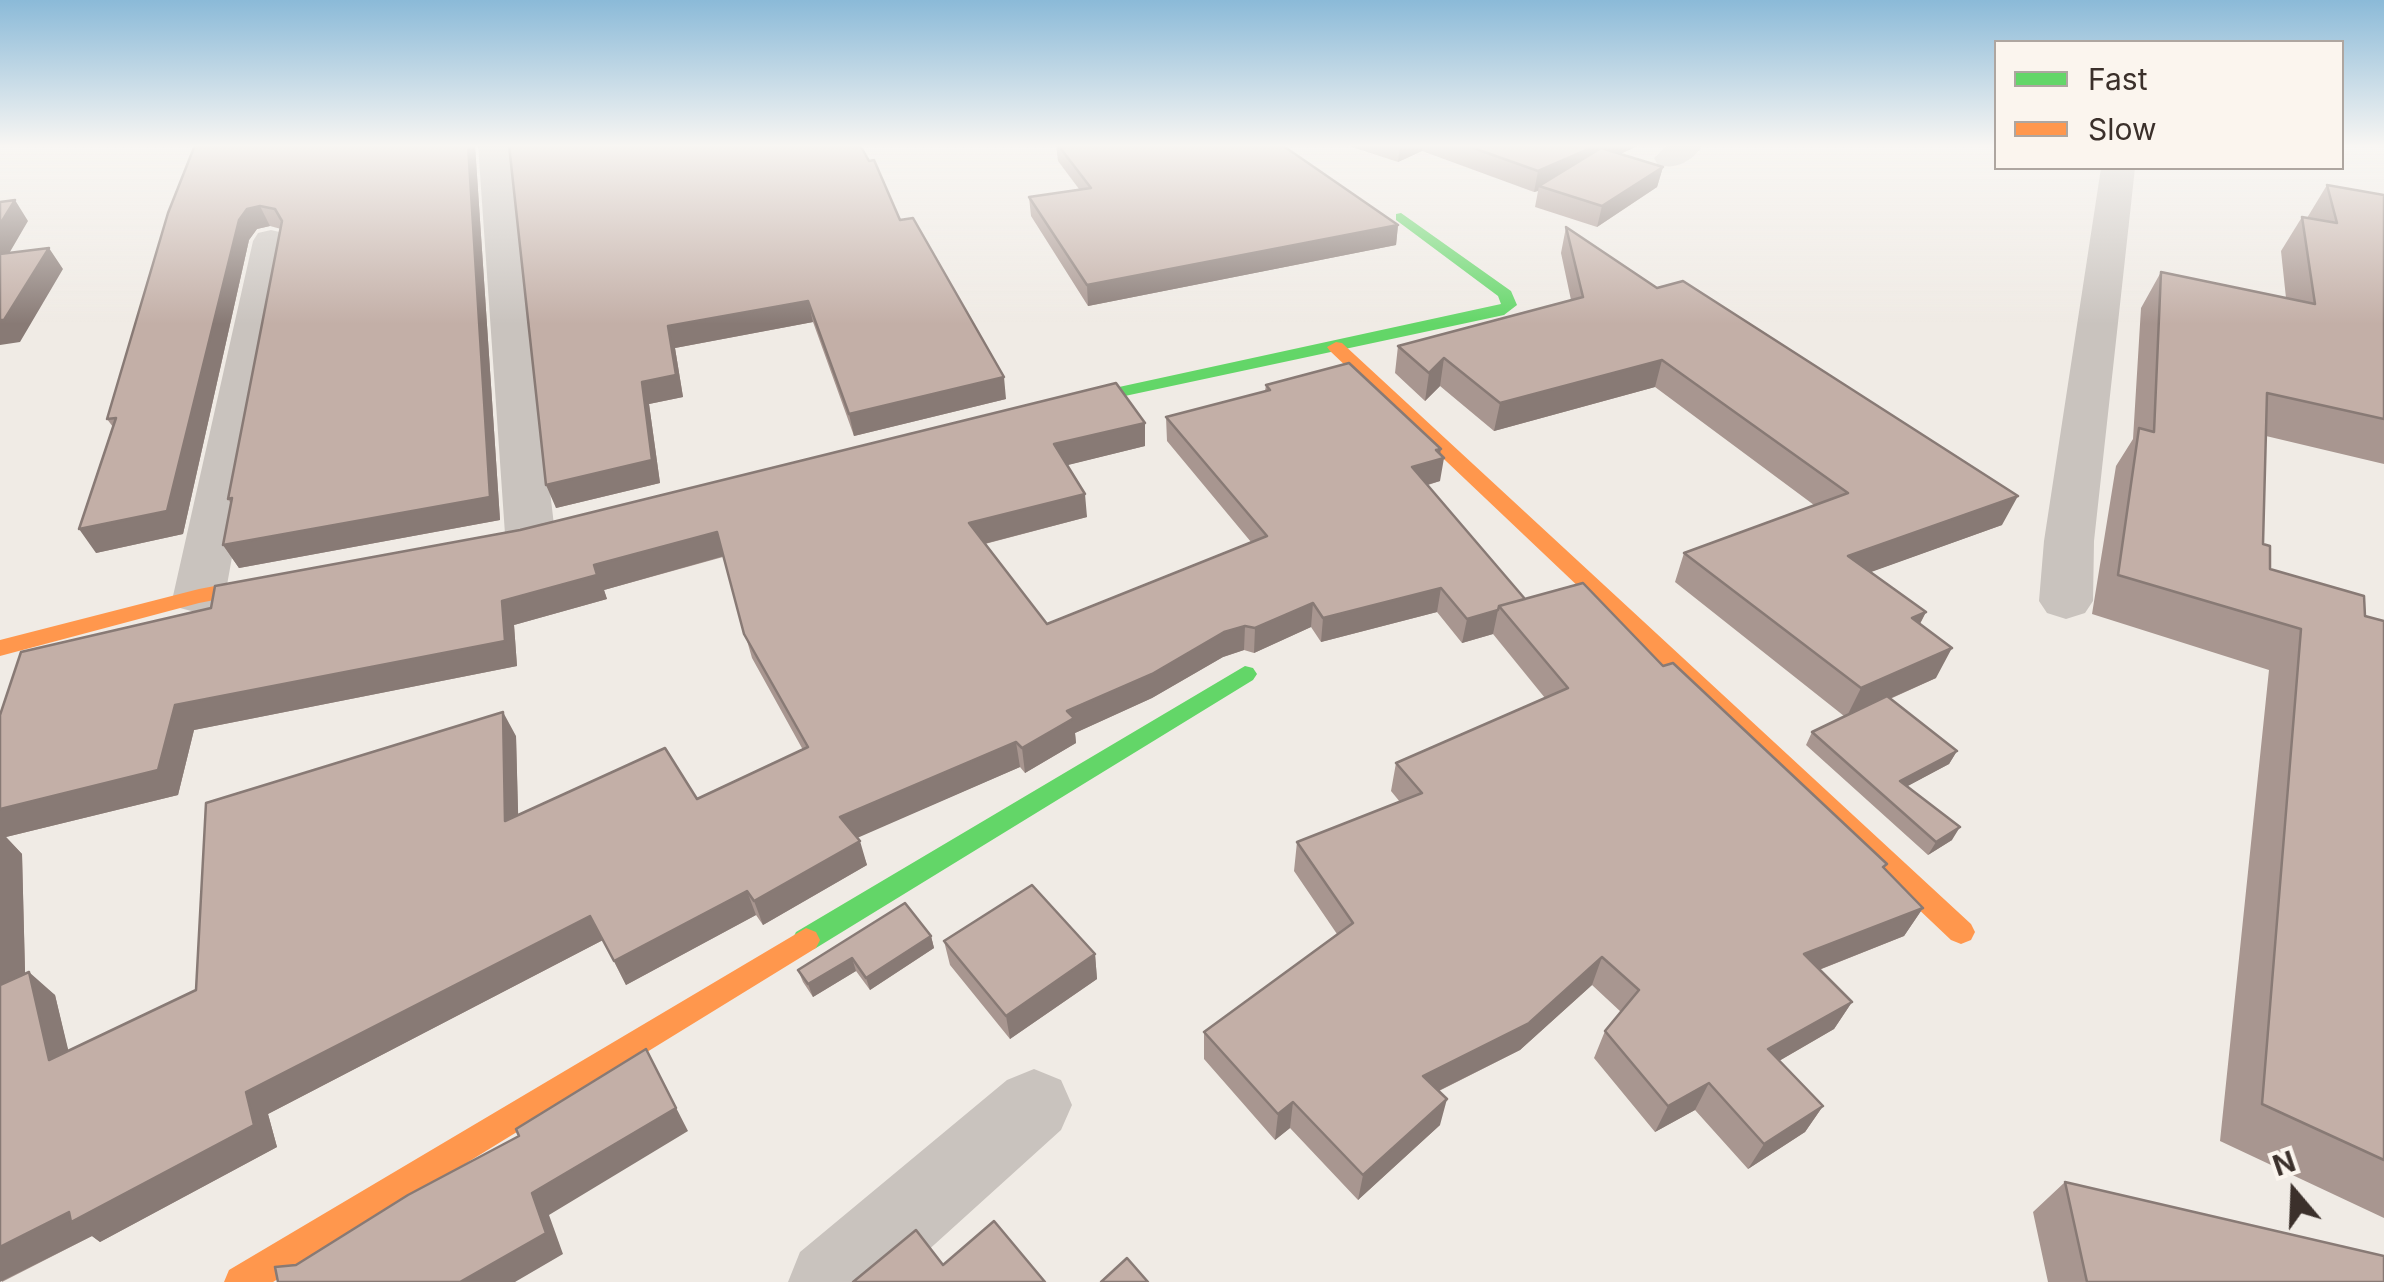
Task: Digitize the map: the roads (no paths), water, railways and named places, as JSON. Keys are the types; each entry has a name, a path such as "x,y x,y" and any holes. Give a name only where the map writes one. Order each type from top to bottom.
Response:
{"street":[{"path":"500,205 530,533"},
{"path":"2066,602 2069,541 2113,205"},
{"path":"1025,413 1155,380 1336,347 1504,310 1509,305 1506,294 1401,217"},
{"path":"199,596 271,241"},
{"path":"1336,347 1961,932"},
{"path":"0,648 199,596 316,574"},
{"path":"242,1282 1245,674"},
{"path":"830,1282 1034,1105"}]}
